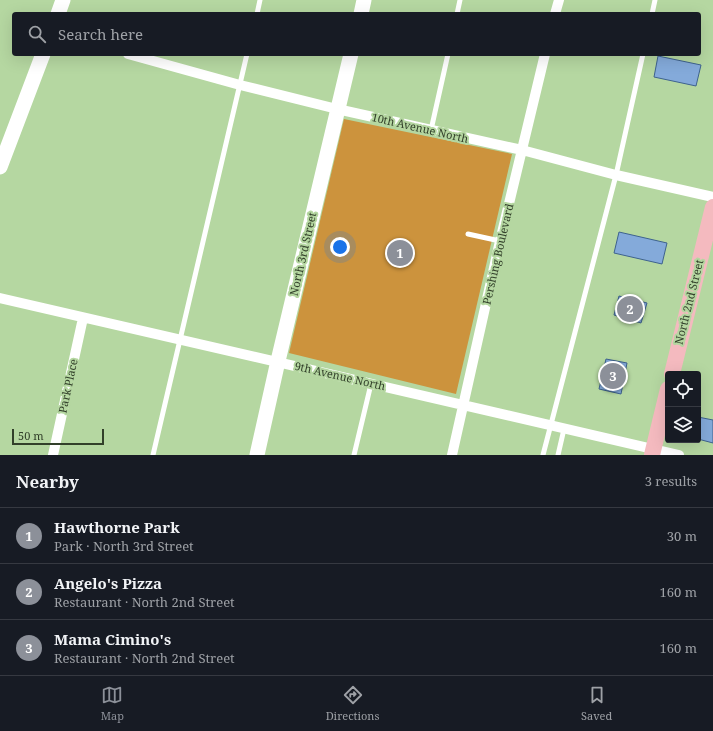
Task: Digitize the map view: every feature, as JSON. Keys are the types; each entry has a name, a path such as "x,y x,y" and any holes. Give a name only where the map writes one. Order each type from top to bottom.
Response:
{"main road":[{"name":"North 2nd Street","path":"673,371 713,207"},
{"path":"652,452 665,401"}],"street":[{"path":"59,12 63,0"},
{"path":"361,12 364,0"},
{"path":"556,12 559,0"},
{"path":"0,167 42,56"},
{"name":"10th Avenue North","path":"135,56 240,85 337,109 522,150 616,175 713,197"},
{"name":"North 3rd Street","path":"257,455 350,56"},
{"name":"Pershing Boulevard","path":"452,455 500,241 546,56"},
{"name":"9th Avenue North","path":"0,298 564,428 652,452 680,455"},
{"name":"Park Place","path":"53,455 83,318"}],"lane":[{"path":"257,12 260,0"},
{"path":"457,12 460,0"},
{"path":"652,12 655,0"},
{"path":"153,455 247,56"},
{"path":"431,130 448,56"},
{"path":"544,455 550,425 616,175 643,56"},
{"path":"468,234 500,241"},
{"path":"354,455 371,384"},
{"path":"558,455 564,428"}],"shaded area":[{"path":"344,119 512,154 456,394 289,353"}],"building":[{"path":"658,56 701,65 696,86 654,77"},
{"path":"619,232 667,243 662,264 614,253"},
{"path":"619,296 647,303 641,323 614,315"},
{"path":"606,359 627,363 621,394 599,389"},
{"path":"701,418 713,420 713,443 701,440"}],"place":[{"name":"Hawthorne Park","path":"400,253"},
{"name":"Angelo's Pizza","path":"630,309"},
{"name":"Mama Cimino's","path":"613,376"}]}
